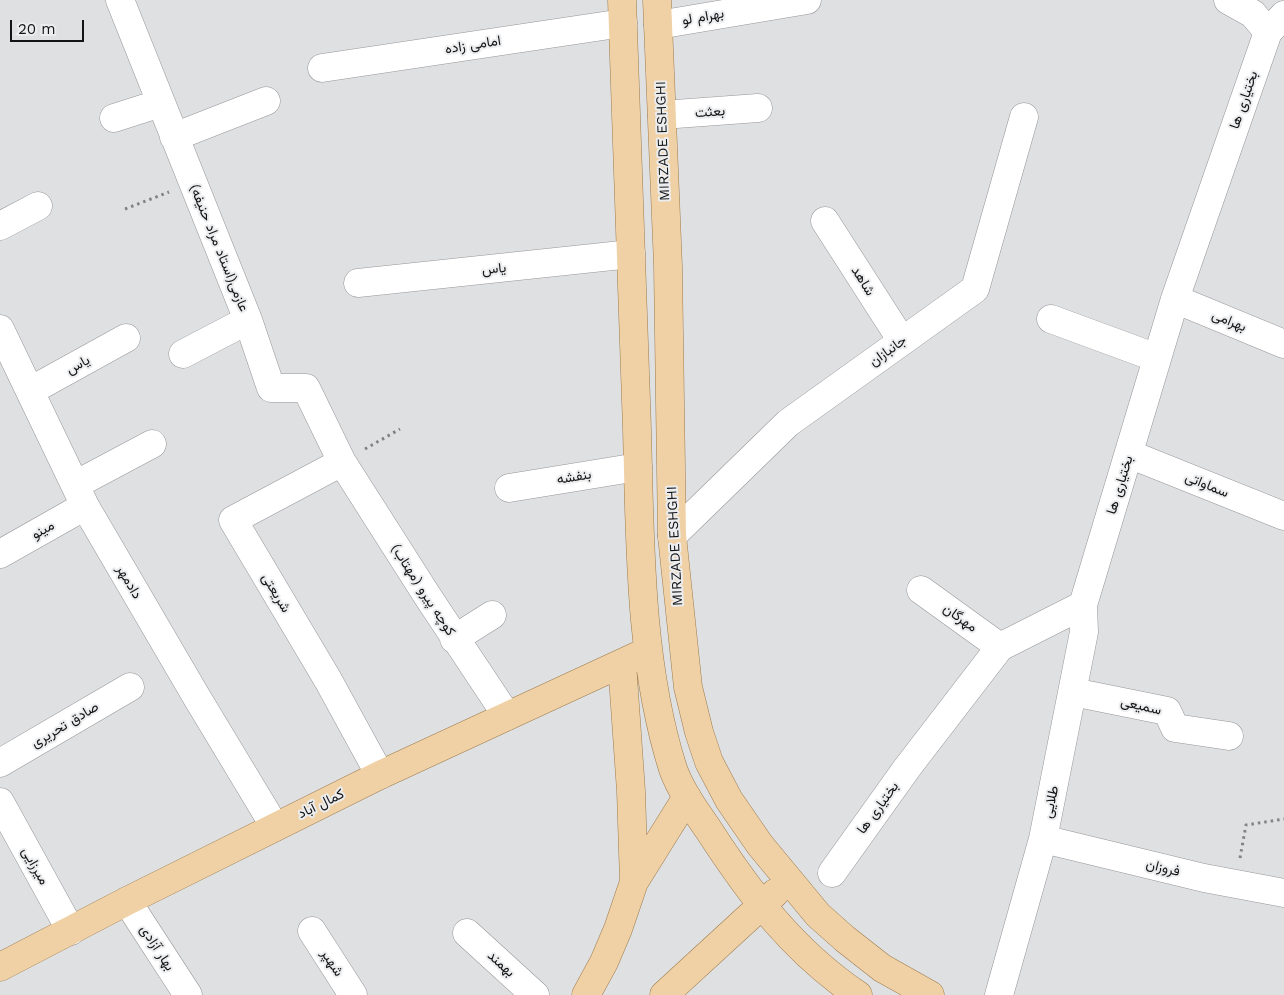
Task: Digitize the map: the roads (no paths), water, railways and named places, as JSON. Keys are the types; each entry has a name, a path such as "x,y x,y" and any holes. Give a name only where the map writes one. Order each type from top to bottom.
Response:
{"main road":[{"path":"623,11 640,537 648,651 656,701 674,771 686,797 720,848 761,905 787,936 814,962 858,995"},
{"name":"MIRZADE ESHGHI","path":"657,12 668,266 672,536 688,687 701,739 709,762 729,800 760,845 818,915 882,968 930,995"},
{"path":"640,537 672,536"},
{"name":"کمال آباد","path":"0,967 127,901 380,775 648,651"},
{"path":"622,663 631,791 634,882"},
{"path":"586,995 604,962 634,882 686,797"},
{"path":"664,995 789,881"}],"street":[{"name":"عازمی(استاد مراد حنیفه)","path":"120,0 248,320 271,388 306,388 342,462"},
{"name":"بهرام لو","path":"657,12 807,0"},
{"path":"1228,0 1276,24"},
{"name":"امامی زاده","path":"322,68 623,11"},
{"name":"بختیاری ها","path":"832,873 907,768 1000,647 1083,605 1175,299 1276,24"},
{"path":"174,137 266,101"},
{"path":"114,118 161,103"},
{"name":"بعثت","path":"662,115 758,108"},
{"name":"جانبازان","path":"672,536 788,423 975,288 1024,117"},
{"path":"0,226 38,206"},
{"name":"شاهد","path":"825,221 902,341"},
{"name":"یاس","path":"358,283 631,254"},
{"name":"بهرامی","path":"1175,299 1284,344"},
{"path":"183,354 248,320"},
{"path":"1051,320 1157,358"},
{"name":"دادمهر","path":"0,329 8,366 30,391 80,496 196,696 275,827"},
{"name":"یاس","path":"30,391 126,338"},
{"name":"مینو","path":"0,554 152,444"},
{"name":"سماواتی","path":"1129,454 1284,516"},
{"name":"کوچه پیرو (مهتاب)","path":"342,462 454,639 507,716"},
{"name":"شریعتی","path":"342,462 233,520 328,680 380,775"},
{"name":"بنفشه","path":"509,488 638,467"},
{"name":"مهرگان","path":"921,590 1000,647"},
{"name":"طلایی","path":"999,995 1043,840 1084,632 1083,605"},
{"path":"454,639 492,615"},
{"name":"صادق تحریری","path":"0,763 130,687"},
{"name":"سمیعی","path":"1073,692 1166,711 1175,728 1229,736"},
{"name":"میرزایی","path":"0,802 71,931"},
{"name":"فروزان","path":"1043,840 1204,878 1284,893"},
{"name":"بهار آزادی","path":"127,901 188,995"},
{"name":"شهپر","path":"312,931 353,995"},
{"name":"بهمند","path":"467,934 535,995"}]}
